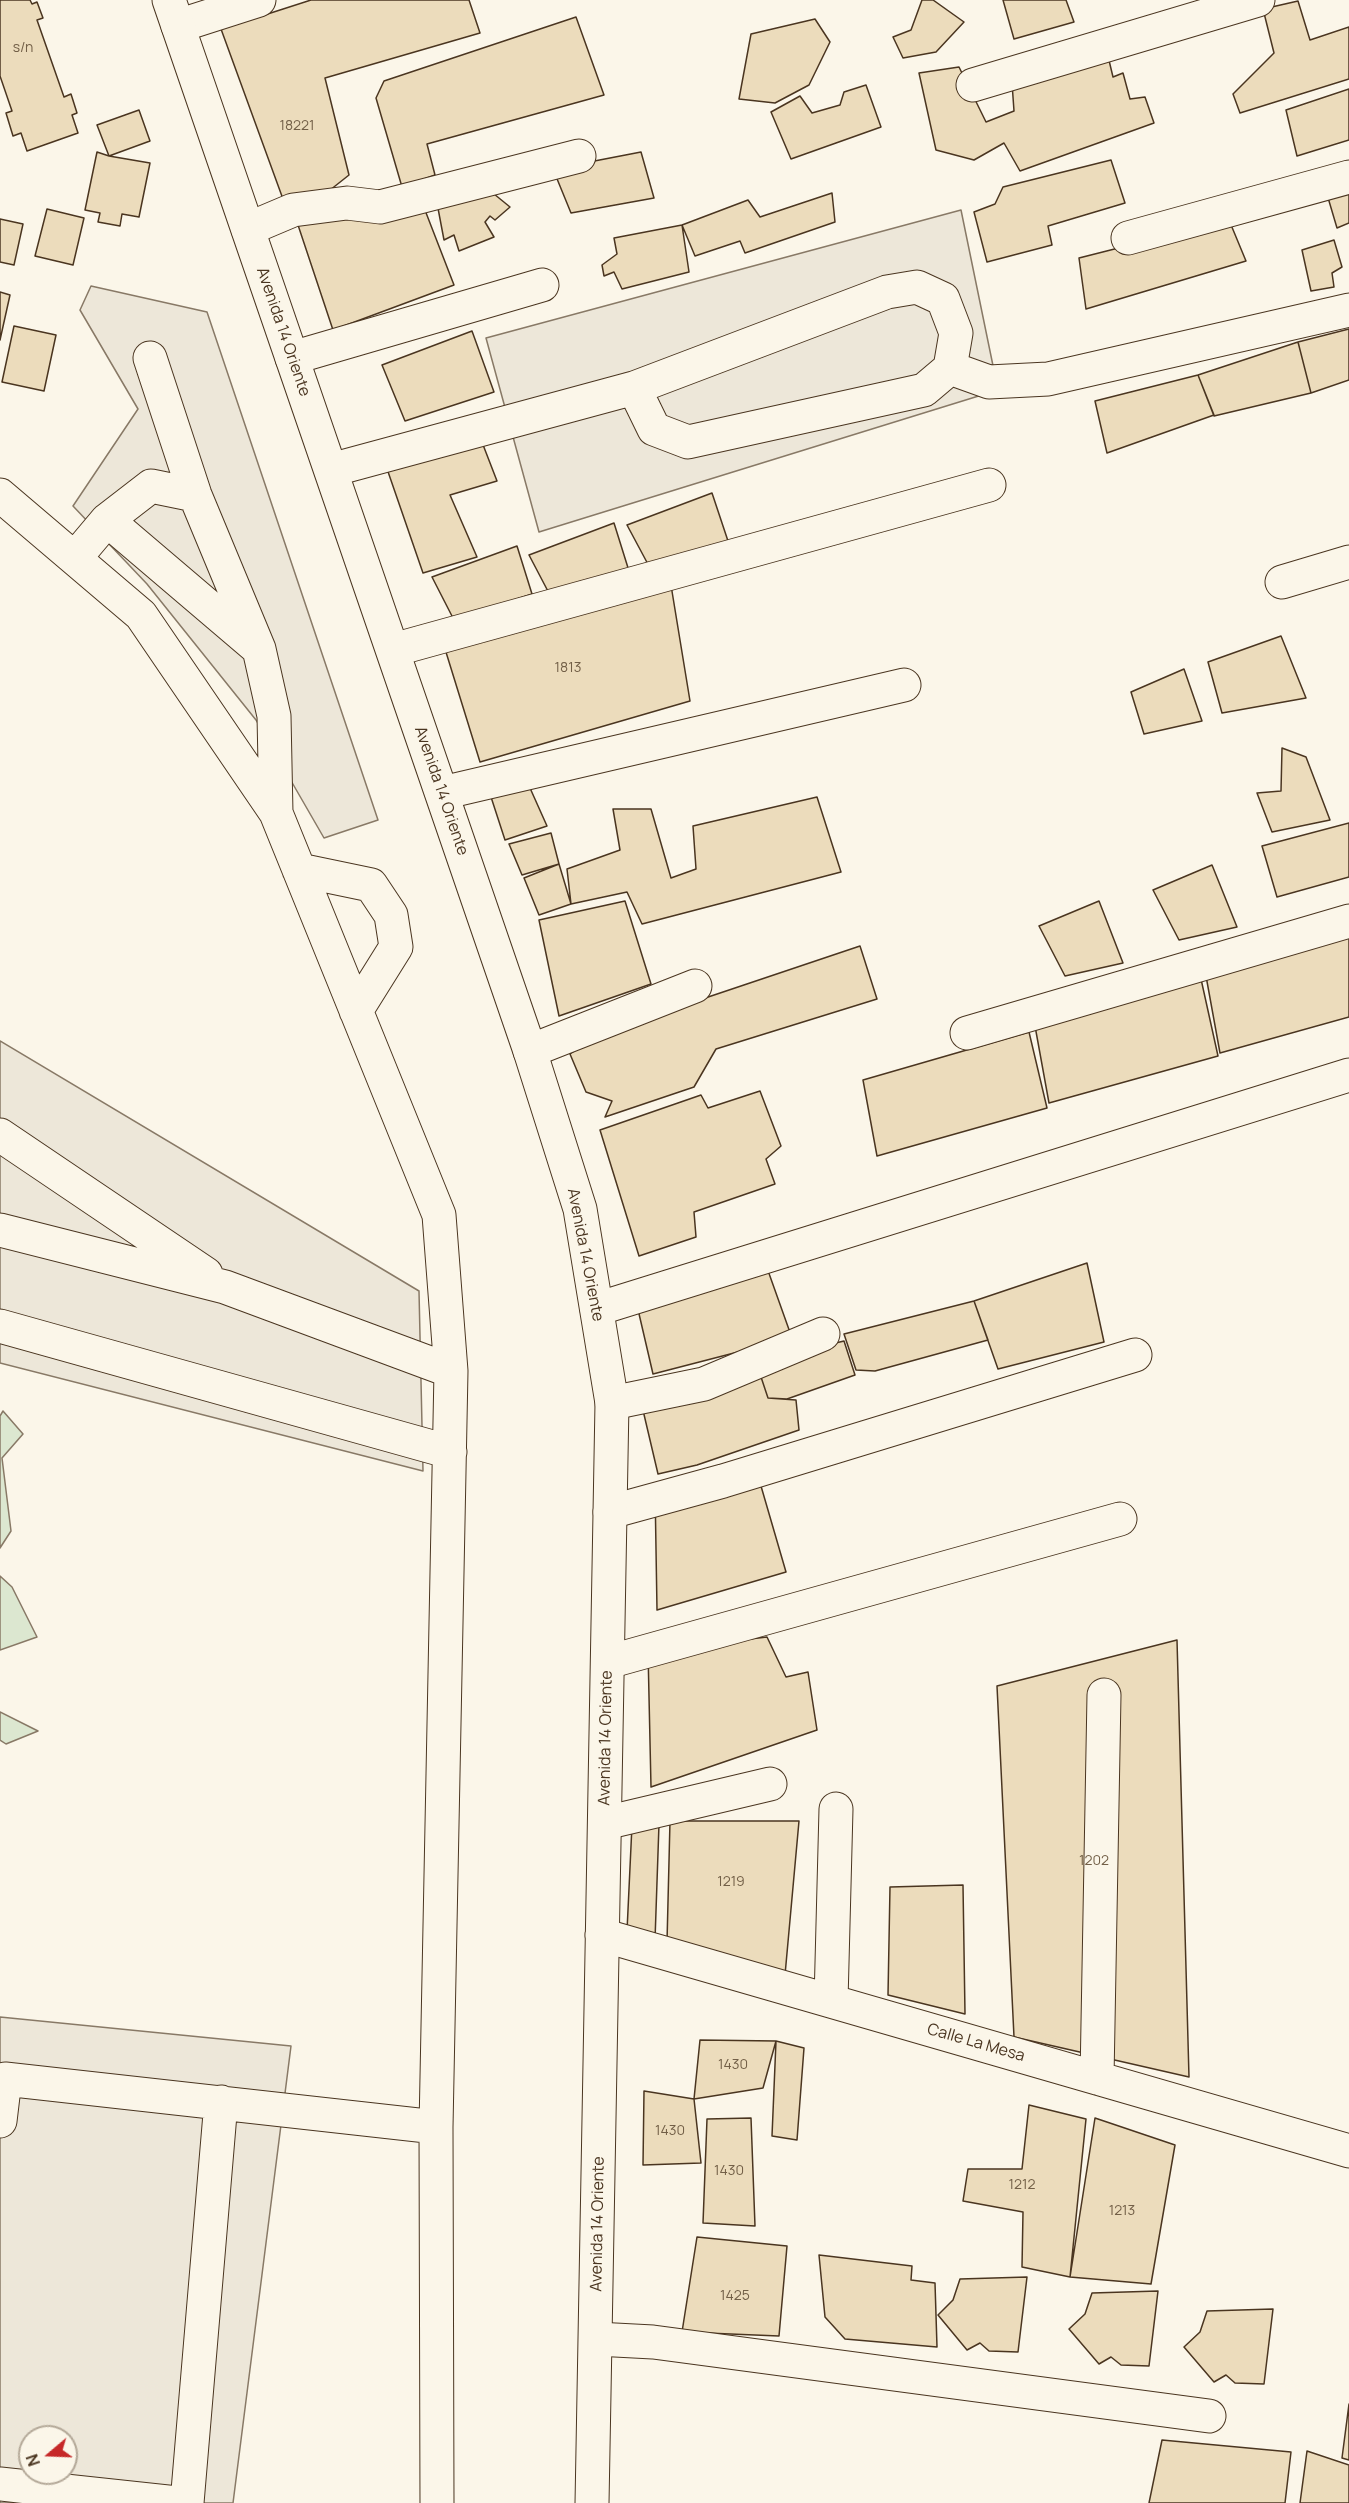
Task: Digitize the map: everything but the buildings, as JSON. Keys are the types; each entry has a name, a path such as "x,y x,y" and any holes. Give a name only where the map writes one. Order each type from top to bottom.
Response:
{"street":[{"path":"174,13 259,0"},
{"path":"974,85 1257,0"},
{"name":"Avenida 14 Oriente","path":"174,13 530,1051 580,1209 597,1309 612,1404 592,2503"},
{"path":"248,230 293,210 347,203 380,207 579,156"},
{"path":"1128,238 1349,177"},
{"path":"292,358 542,285"},
{"path":"331,470 634,388 887,292 917,287 943,299 956,333 950,368 924,390 688,442 654,429 634,388"},
{"path":"950,368 989,382 1048,379 1349,310"},
{"path":"150,358 195,495 259,649 273,716 276,813"},
{"path":"393,650 989,485"},
{"path":"75,558 108,520 151,486 195,495"},
{"path":"0,495 141,615 276,813 439,1215 451,1371 436,2127 437,2503"},
{"path":"108,520 259,649"},
{"path":"1282,582 1349,562"},
{"path":"442,793 904,685"},
{"path":"299,870 371,885 391,915 396,947 356,1011"},
{"path":"967,1033 1349,921"},
{"path":"530,1051 695,986"},
{"path":"597,1309 1349,1075"},
{"path":"0,1135 225,1287"},
{"path":"0,1230 225,1287 451,1371"},
{"path":"0,1326 450,1452"},
{"path":"612,1404 704,1384 823,1334"},
{"path":"610,1512 723,1481 1135,1355"},
{"path":"608,1662 1120,1519"},
{"path":"1097,2078 1104,1695"},
{"path":"605,1823 770,1784"},
{"path":"831,2001 836,1809"},
{"name":"Calle La Mesa","path":"602,1935 1349,2151"},
{"path":"0,2121 5,2079 436,2127"},
{"path":"187,2503 221,2102"},
{"path":"596,2339 653,2342 1209,2416"},
{"path":"0,2484 177,2503"}],"green space":[{"path":"3,1411 23,1434 2,1458 11,1531 0,1548 0,1416"},
{"path":"0,1576 12,1587 37,1637 0,1650"},
{"path":"0,1712 38,1731 6,1744 0,1740"}],"shaded area":[{"path":"961,210 998,390 539,532 486,338"},
{"path":"91,286 207,312 378,820 324,838 256,720 147,584 73,506 138,409 80,310"},
{"path":"0,1041 419,1291 423,1471 0,1363"},
{"path":"0,2017 291,2046 233,2503 0,2503"}]}
